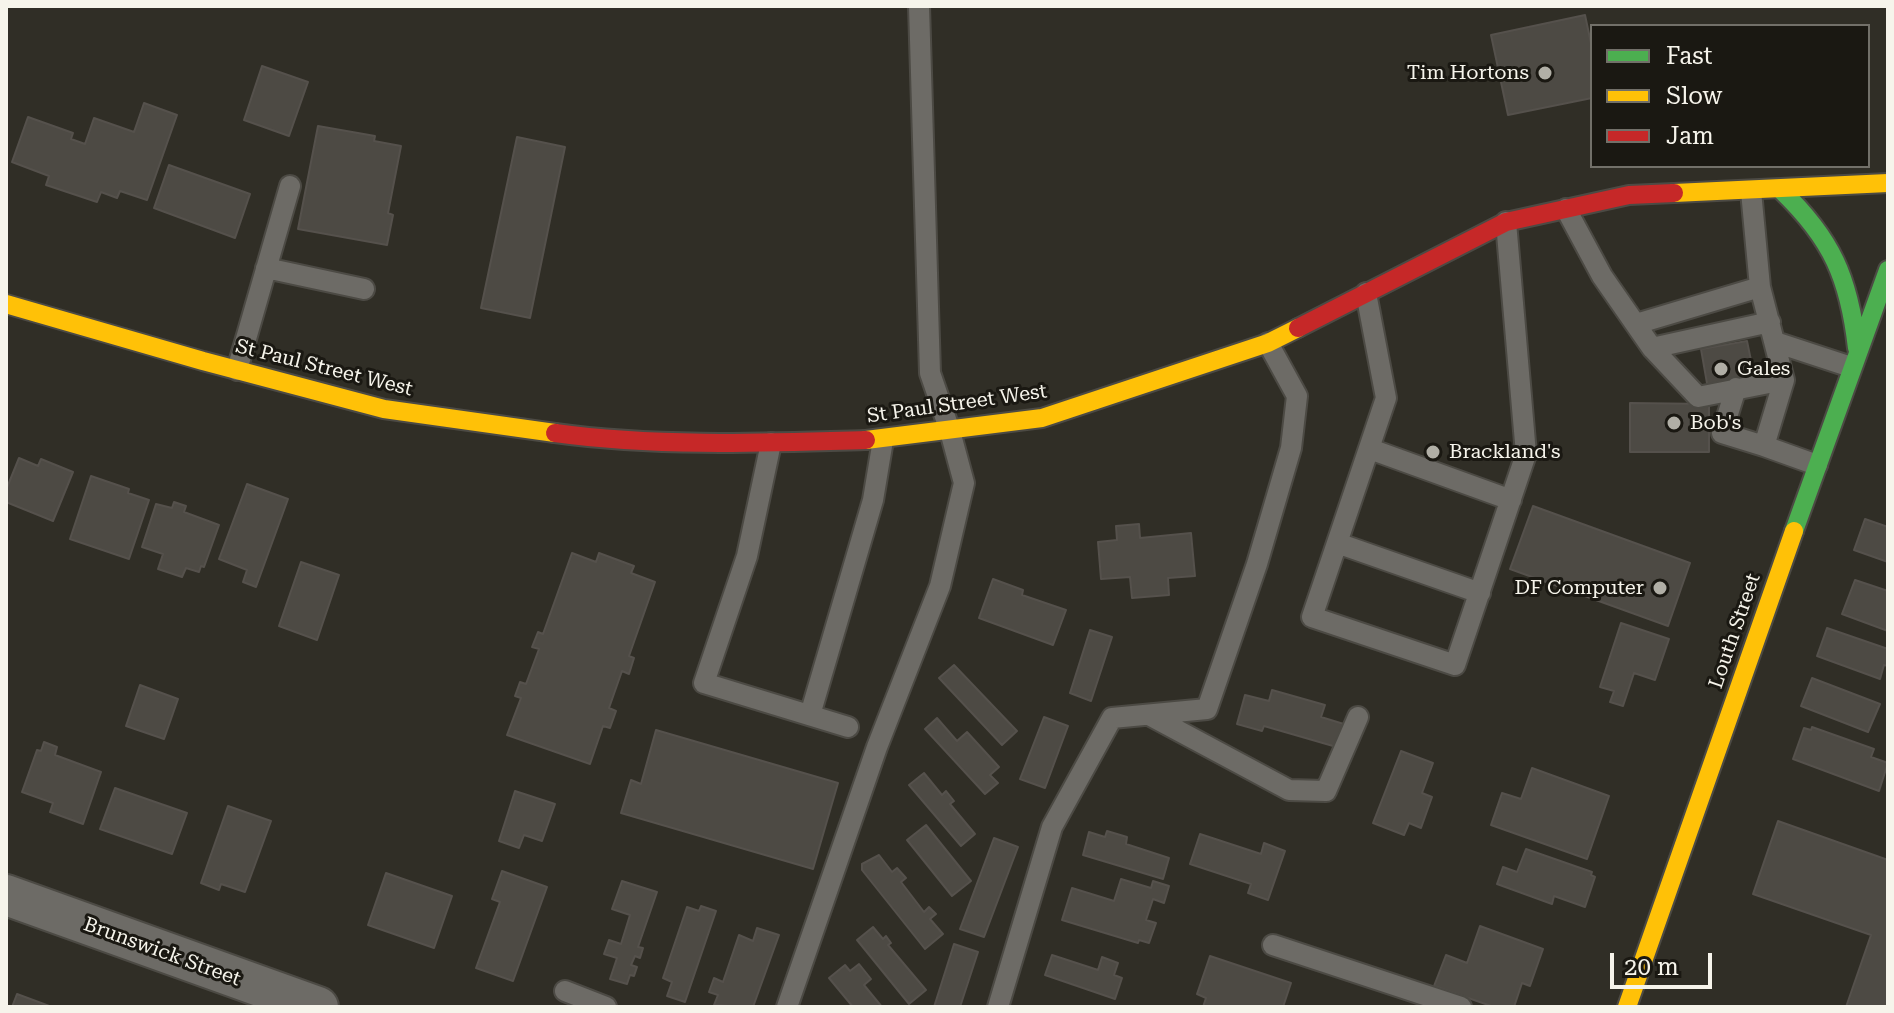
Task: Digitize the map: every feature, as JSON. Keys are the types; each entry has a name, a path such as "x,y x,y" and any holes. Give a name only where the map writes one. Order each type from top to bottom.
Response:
{"main road":[{"name":"St Paul Street West","path":"6,304 384,409 584,437 771,443 883,440 1042,418 1268,343 1506,222 1629,195 1888,183"},
{"path":"1781,190 1808,214 1828,241 1848,287 1855,318 1854,358"},
{"name":"Louth Street","path":"1627,1007 1854,358 1888,270"}],"street":[{"name":"Brunswick Street","path":"6,895 272,1000 318,1007"}],"lane":[{"path":"787,1007 877,747 940,586 964,483 930,373 919,6"},
{"path":"237,370 290,186"},
{"path":"1751,191 1760,287 1784,380 1764,446"},
{"path":"1566,209 1602,276 1652,348 1698,397 1784,380"},
{"path":"1366,293 1386,398 1312,617 1455,665 1526,454 1506,222"},
{"path":"266,268 364,289"},
{"path":"1636,324 1760,287"},
{"path":"1652,348 1772,332 1854,358"},
{"path":"998,1007 1052,827 1112,718 1207,709 1257,564 1291,448 1297,396 1268,343"},
{"path":"1736,388 1722,433 1817,465"},
{"path":"810,715 873,500 883,440"},
{"path":"771,443 747,556 704,683 848,727"},
{"path":"1370,449 1511,500"},
{"path":"1337,543 1480,593"},
{"path":"1149,715 1289,790 1326,791 1358,717"},
{"path":"1273,945 1461,1007"},
{"path":"565,991 606,1007"}],"building":[{"name":"Tim Hortons","path":"1585,15 1590,39 1590,98 1508,115 1491,35"},
{"path":"262,66 308,82 289,136 244,120"},
{"path":"144,103 177,115 147,200 120,191 117,198 101,192 97,202 46,185 49,176 12,162 28,117 73,133 71,139 85,144 94,118 134,132"},
{"path":"318,126 375,136 374,141 401,146 388,213 393,215 387,245 298,229"},
{"path":"517,137 565,147 530,318 481,308"},
{"path":"169,165 250,194 235,238 154,208"},
{"path":"1747,341 1755,380 1708,389 1701,349"},
{"path":"1630,403 1709,404 1709,452 1630,452"},
{"path":"19,458 38,466 41,459 73,472 53,521 6,502 6,490"},
{"path":"91,476 129,489 128,493 149,500 129,559 70,539"},
{"path":"247,484 288,499 256,587 243,582 247,570 219,559"},
{"path":"174,502 186,506 184,512 219,525 204,567 201,566 199,572 186,568 182,577 158,569 163,554 142,547 156,504 172,508"},
{"path":"1533,506 1690,563 1668,626 1510,569"},
{"path":"1865,519 1888,527 1888,562 1854,550"},
{"path":"1139,524 1140,538 1191,533 1195,576 1168,578 1169,595 1132,598 1130,577 1101,579 1098,542 1117,540 1116,526"},
{"path":"572,553 596,562 599,553 634,566 631,573 655,582 629,656 634,658 629,674 622,671 609,708 616,711 610,728 603,726 590,764 507,735 521,698 515,696 520,682 526,684 539,649 532,647 538,632 543,634"},
{"path":"301,562 339,575 317,640 279,626"},
{"path":"993,579 1023,590 1022,595 1066,610 1053,645 979,618"},
{"path":"1855,580 1888,591 1888,631 1842,614"},
{"path":"1621,623 1669,639 1655,680 1634,673 1623,706 1610,702 1614,691 1600,687"},
{"path":"1827,628 1888,649 1888,666 1884,665 1880,679 1817,656"},
{"path":"1090,630 1112,637 1091,701 1070,693"},
{"path":"954,665 1017,731 1002,745 939,678"},
{"path":"1812,678 1880,704 1868,732 1801,706"},
{"path":"140,685 178,699 164,739 126,726"},
{"path":"1272,690 1325,705 1321,717 1347,725 1340,748 1264,726 1262,731 1237,724 1245,695 1269,701"},
{"path":"1044,717 1068,726 1045,788 1020,779"},
{"path":"937,718 957,741 967,732 999,767 990,775 998,783 985,794 925,729"},
{"path":"1812,727 1874,749 1871,757 1888,763 1879,791 1793,759 1804,728 1811,730"},
{"path":"656,730 838,783 813,869 621,813 631,780 641,784"},
{"path":"44,742 57,747 55,755 101,772 83,824 50,812 53,803 22,792 37,750 41,751"},
{"path":"1401,751 1433,763 1422,793 1432,797 1421,828 1409,823 1404,835 1373,823"},
{"path":"1532,768 1609,796 1587,859 1491,825 1502,793 1521,799"},
{"path":"924,773 942,795 946,791 954,801 950,804 975,834 961,846 909,785"},
{"path":"115,788 187,813 172,854 100,829"},
{"path":"515,791 555,804 542,841 524,835 519,848 499,841"},
{"path":"228,806 271,821 245,892 221,884 219,890 201,883"},
{"path":"1778,821 1888,860 1888,1007 1846,1007 1871,935 1753,894"},
{"path":"926,825 971,881 952,896 907,840"},
{"path":"1107,831 1127,837 1126,844 1169,858 1163,879 1083,855 1089,832 1105,837"},
{"path":"1200,834 1261,854 1264,843 1285,851 1268,900 1248,893 1251,884 1190,864"},
{"path":"994,838 1018,847 984,937 960,929"},
{"path":"1526,849 1592,872 1591,875 1595,877 1585,907 1554,896 1552,904 1497,884 1503,867 1517,872"},
{"path":"879,855 892,872 897,868 906,878 901,882 924,912 929,907 936,914 930,919 943,934 925,949 862,870 862,864"},
{"path":"502,871 547,887 513,981 476,968 500,902 492,899"},
{"path":"386,873 452,896 434,948 368,925"},
{"path":"1121,879 1151,888 1153,881 1169,886 1164,903 1153,899 1146,920 1156,923 1149,943 1139,940 1138,943 1062,920 1072,888 1114,901"},
{"path":"622,881 657,892 638,947 643,948 640,958 635,956 631,965 637,967 627,984 610,979 617,958 604,954 609,940 621,944 630,915 612,909"},
{"path":"701,906 716,911 685,1002 667,996 672,982 663,978 687,907 699,911"},
{"path":"1480,926 1543,949 1530,986 1522,983 1514,1007 1494,1007 1434,986 1446,955 1467,963"},
{"path":"873,927 883,939 886,936 891,943 888,945 926,990 909,1004 857,940"},
{"path":"757,928 779,935 753,1007 714,1005 718,995 709,992 714,978 723,982 739,935 753,941"},
{"path":"954,944 978,952 960,1007 934,1007"},
{"path":"1052,955 1098,970 1102,957 1118,963 1114,975 1122,978 1115,999 1045,975"},
{"path":"1210,956 1291,983 1283,1007 1203,1007 1206,998 1197,994"},
{"path":"859,964 871,979 864,985 882,1007 853,1007 829,978 845,965 850,971"},
{"path":"17,994 52,1007 12,1007"}],"traffic: fast":[{"path":"1781,190 1813,226 1835,261 1849,301 1857,348"},
{"path":"1794,531 1888,270"}],"traffic: slow":[{"path":"1674,193 1888,183"},
{"path":"6,304 384,409 555,433"},
{"path":"866,440 1042,418 1268,343 1298,328"},
{"path":"1627,1007 1794,531"}],"traffic: jam":[{"path":"1298,328 1506,222 1629,195 1674,193"},
{"path":"555,433 671,442 866,440"}],"place":[{"name":"Tim Hortons","path":"1545,73"},
{"name":"Gales","path":"1721,369"},
{"name":"Bob's","path":"1674,423"},
{"name":"Brackland's","path":"1433,452"},
{"name":"DF Computer","path":"1660,588"}]}
